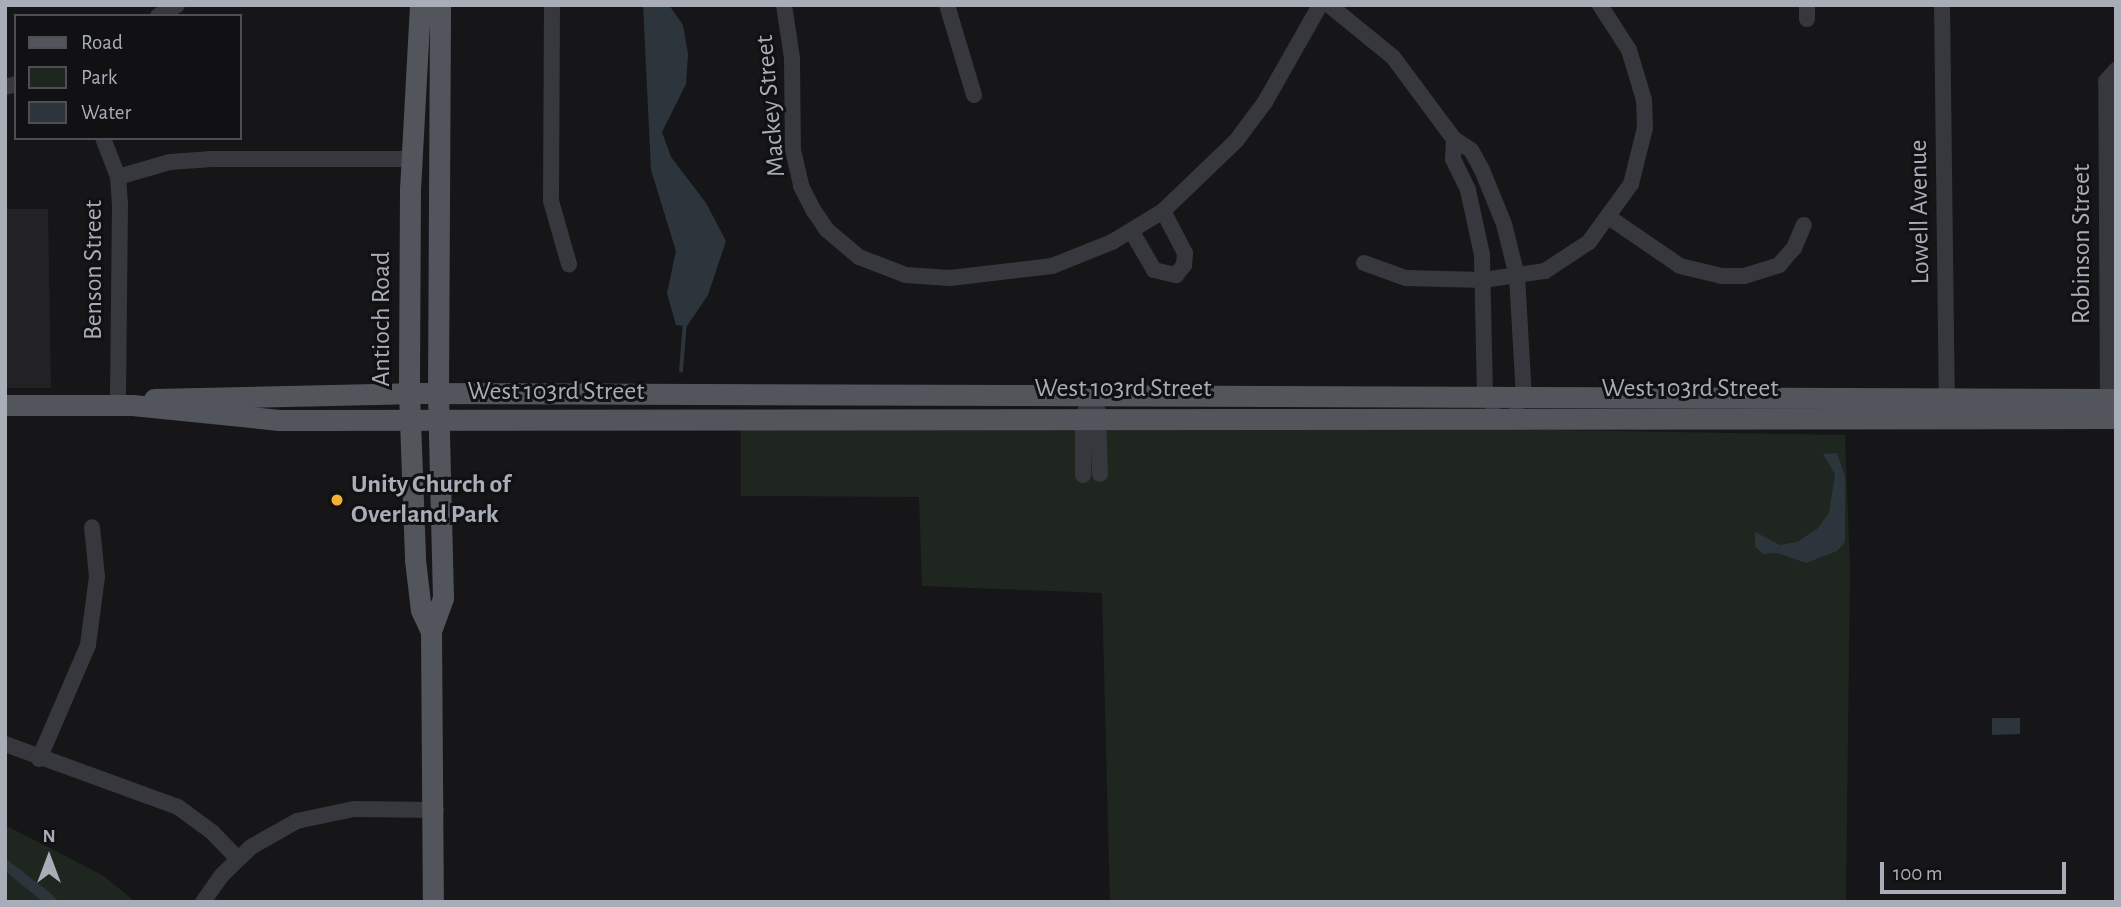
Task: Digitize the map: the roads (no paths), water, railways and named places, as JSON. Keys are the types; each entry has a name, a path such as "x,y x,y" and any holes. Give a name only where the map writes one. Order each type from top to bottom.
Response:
{"main road":[{"name":"Antioch Road","path":"420,5 413,159 409,393 415,560 421,610 431,631"},
{"name":"Antioch Road","path":"433,902 436,810 431,631 443,598 438,393 440,5"},
{"name":"West 103rd Street","path":"125,405 185,396 438,393 1524,396 1947,408 2112,409"},
{"path":"185,396 206,415"},
{"name":"West 103rd Street","path":"5,405 125,405 279,421 1504,416 1947,408"}],"street":[{"path":"161,14 177,5"},
{"path":"552,5 550,191 554,220 569,264"},
{"name":"Mackey Street","path":"784,5 792,58 793,150 806,197 842,244 906,275 950,278 1052,266 1132,232"},
{"path":"947,5 974,95"},
{"path":"1163,211 1185,253 1184,265 1176,275 1165,276 1154,270 1132,232 1163,211 1229,150 1276,83 1320,5"},
{"path":"1329,5 1392,57 1454,139 1471,150 1482,170 1504,224 1517,276 1524,396 1504,416 1485,396 1483,279 1477,220 1453,159 1454,139"},
{"path":"1364,263 1406,278 1483,279 1545,271 1570,257 1610,218 1640,157 1644,100 1629,50 1600,5"},
{"name":"Lowell Avenue","path":"1942,5 1947,408"},
{"name":"Robinson Street","path":"2112,409 2106,81 2114,70"},
{"name":"Benson Street","path":"104,140 118,177 125,405"},
{"path":"118,177 170,162 209,159 413,159"},
{"path":"1610,218 1680,267 1722,276 1744,276 1779,265 1794,248 1804,225"},
{"path":"1083,475 1091,417 1091,396"},
{"path":"1091,417 1100,474"},
{"path":"39,759 88,645 97,577 92,527"},
{"path":"5,744 39,759 178,807 212,832 237,859"},
{"path":"203,902 237,859 277,830 326,813 436,810"}],"water":[{"path":"643,5 669,5 683,25 688,54 686,84 662,132 671,157 706,203 726,241 708,295 687,326 676,325 667,293 676,251 651,170"},
{"path":"1837,453 1845,476 1845,542 1837,551 1806,563 1777,553 1763,554 1755,547 1755,532 1780,545 1797,542 1817,529 1829,513 1835,474 1823,454"},
{"path":"1992,718 2020,718 2020,734 1992,735"},
{"path":"5,858 59,902 43,902 5,871"}],"waterway":[{"path":"681,371 685,321"}],"place":[{"name":"Unity Church of Overland Park","path":"337,500"}]}
